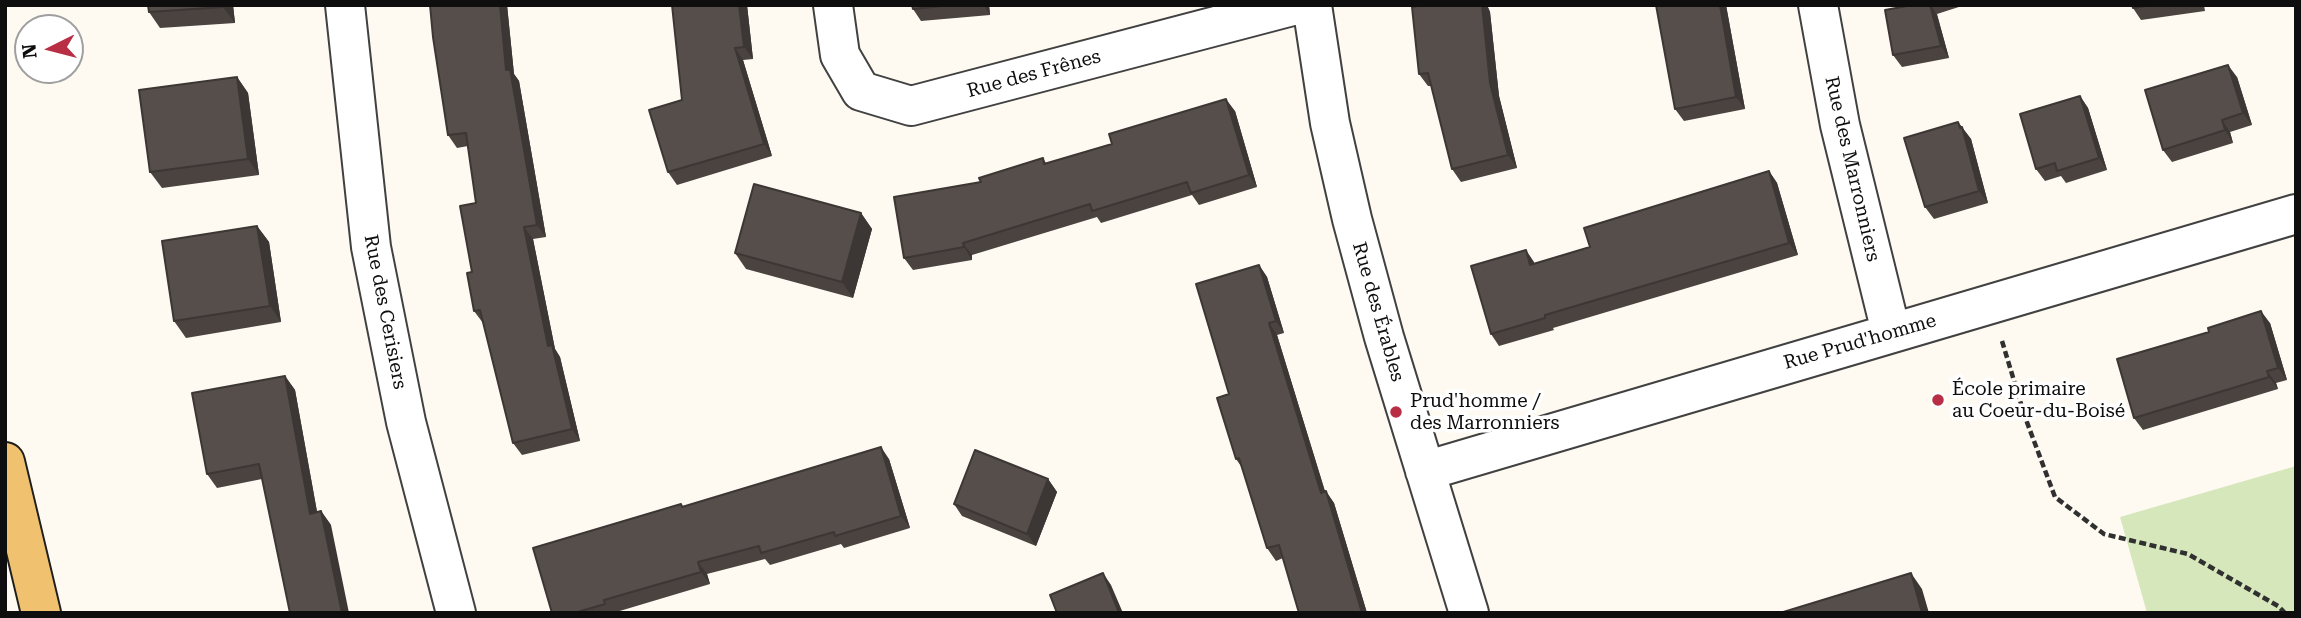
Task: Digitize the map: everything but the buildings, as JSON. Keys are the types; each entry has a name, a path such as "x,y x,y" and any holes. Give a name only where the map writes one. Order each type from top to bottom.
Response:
{"main road":[{"path":"5,462 41,613"}],"street":[{"name":"Rue des Cerisiers","path":"345,5 371,247 406,422 456,613"},
{"name":"Rue des Frênes","path":"833,5 840,55 862,91 911,106 1296,5"},
{"name":"Rue des Érables","path":"1312,5 1330,123 1352,219 1384,337 1469,613"},
{"name":"Rue des Marronniers","path":"1818,5 1840,125 1891,332"},
{"name":"Rue Prud'homme","path":"1425,471 2296,214"}],"path":[{"path":"1990,303 2025,417 2055,497 2104,534 2188,555 2278,606 2285,613"}],"green space":[{"path":"2296,466 2296,613 2147,613 2120,517"}],"place":[{"name":"École primaire au Coeur‑du‑Boisé","path":"1938,400"},
{"name":"Prud'homme / des Marronniers","path":"1396,412"}]}
